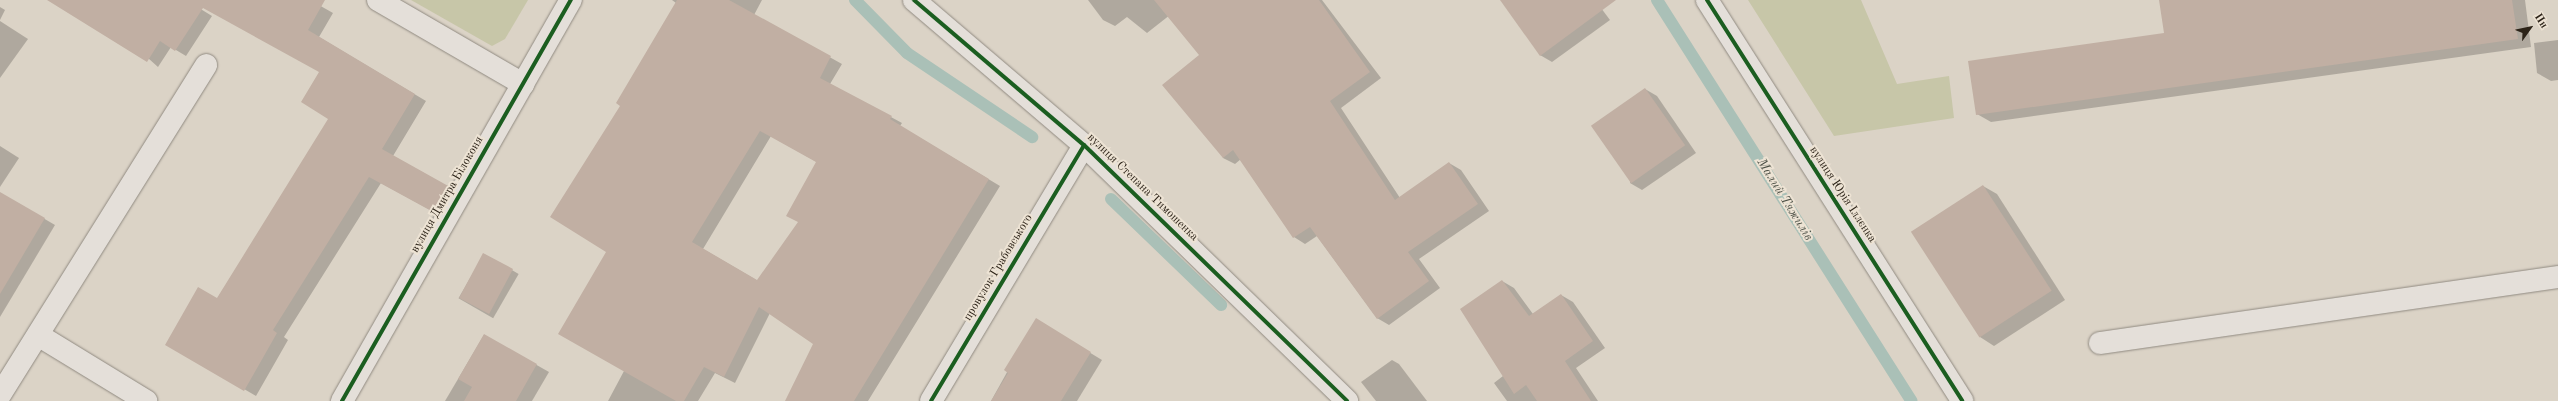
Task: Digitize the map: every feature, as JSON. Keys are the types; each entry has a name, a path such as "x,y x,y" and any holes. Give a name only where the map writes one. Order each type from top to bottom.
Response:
{"street":[{"path":"378,0 523,84"},
{"name":"вулиця Дмитра Білоконя","path":"342,401 571,0"},
{"name":"вулиця Степана Тимошенка","path":"914,0 1084,145 1346,401"},
{"name":"вулиця Юрія Іллєнка","path":"1707,0 1962,401"},
{"path":"0,395 206,65"},
{"name":"провулок Грабовського","path":"931,401 1084,145"},
{"path":"2100,343 2558,277"},
{"path":"38,335 146,401"}],"green space":[{"path":"411,0 528,0 505,39 492,46"},
{"path":"1748,0 1861,0 1897,84 1949,76 1954,118 1834,136"}],"building":[{"path":"47,0 325,0 308,30 415,94 382,149 450,187 435,213 369,177 273,330 277,333 244,391 165,345 198,287 217,298 328,119 301,102 319,72 203,8 175,51 160,41 147,62"},
{"path":"677,0 729,0 831,56 820,78 892,116 890,119 989,179 854,401 785,401 813,344 759,307 724,377 704,367 684,401 676,401 558,334 606,252 550,217 620,106 616,103","holes":["760,131 816,162 786,216 798,222 757,280 692,242"]},
{"path":"1154,0 1319,0 1370,72 1330,101 1395,200 1449,162 1478,204 1408,252 1429,281 1377,319 1310,227 1293,238 1233,150 1223,158 1162,85 1199,55"},
{"path":"1500,0 1616,0 1540,56"},
{"path":"2159,0 2512,0 2518,39 1976,115 1968,61 2164,33"},
{"path":"1645,88 1685,145 1631,183 1591,126"},
{"path":"1983,185 2052,291 1979,338 1911,232"},
{"path":"0,192 45,218 0,294"},
{"path":"483,253 513,269 489,314 459,298"},
{"path":"1502,280 1529,316 1561,294 1593,341 1565,361 1591,401 1537,401 1526,385 1514,394 1460,309"},
{"path":"1036,318 1091,352 1061,401 991,401 1008,373 1004,370"},
{"path":"484,334 537,364 516,401 464,401 472,387 458,379"}],"waterway":[{"path":"855,0 907,53 1032,137"},
{"name":"Малий Тяжилів","path":"1657,0 1911,401"},
{"path":"1111,199 1221,305"}],"cycle path":[{"path":"342,401 571,0"},
{"path":"914,0 1084,145 1347,401"},
{"path":"1707,0 1962,401"},
{"path":"931,401 1084,145"}]}
